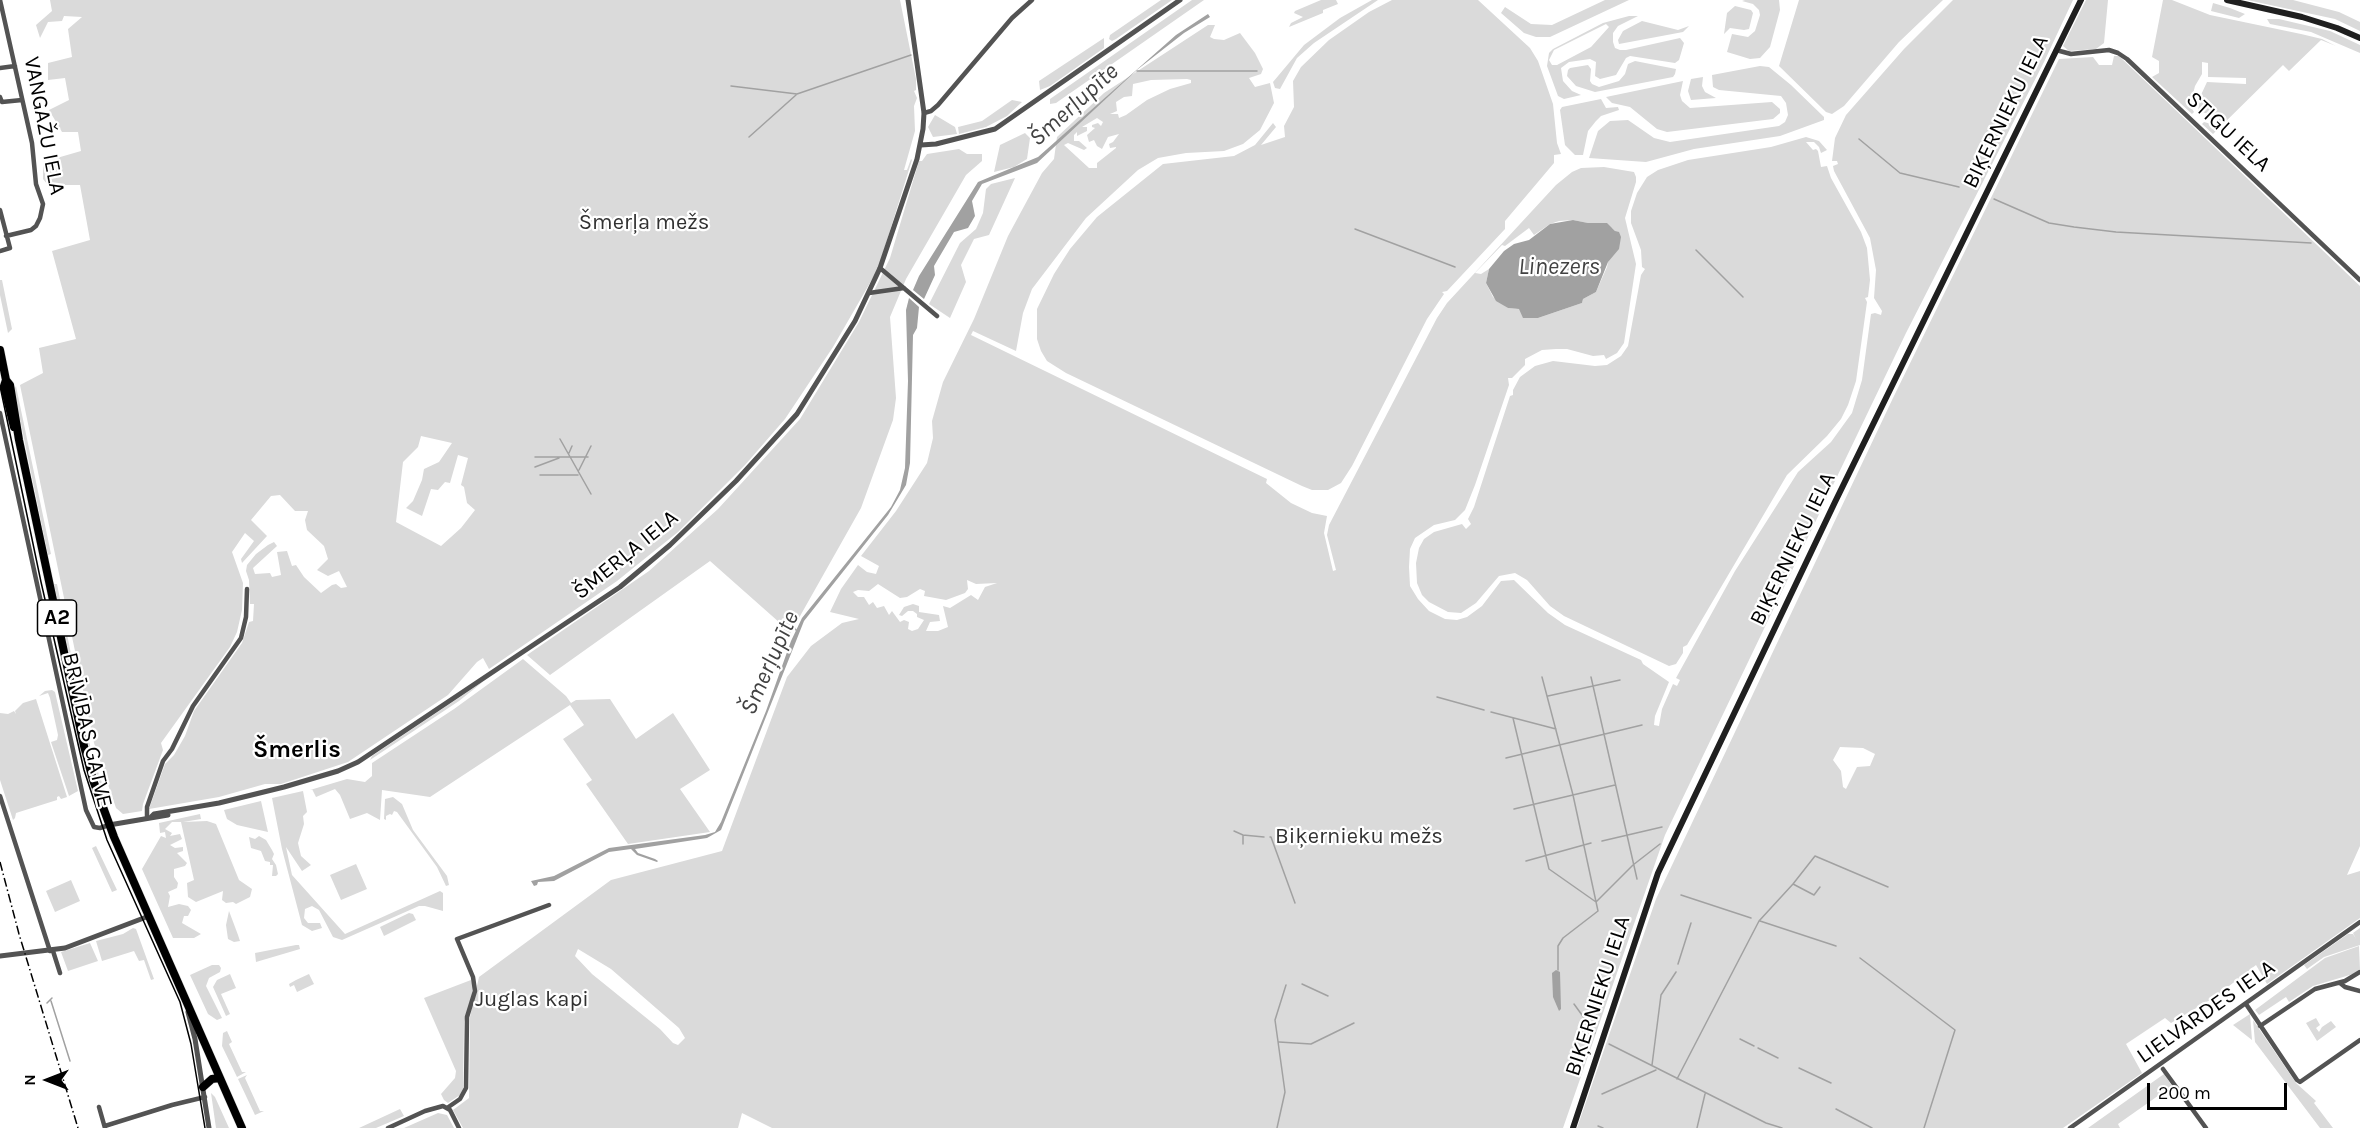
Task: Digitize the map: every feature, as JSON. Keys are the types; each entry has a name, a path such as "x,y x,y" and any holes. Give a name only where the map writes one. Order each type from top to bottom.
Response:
{"highway":[{"name":"BRĪVĪBAS GATVE","path":"0,350 6,380 10,384 19,440 84,746 109,825 242,1128"},
{"path":"203,1087 212,1079 219,1078"}],"main road":[{"name":"BIĶERNIEKU IELA","path":"1573,1128 1663,862 1835,502 2081,0"},
{"path":"2227,0 2302,17 2360,38"}],"street":[{"name":"VANGAŽU IELA","path":"0,0 32,143 36,184 42,198 43,209 36,226 31,230 6,236"},
{"name":"ŠMERĻA IELA","path":"109,825 149,817 156,818 284,787 350,766 620,588 670,545 736,481 797,414 841,345 880,268 921,145 924,113 908,0"},
{"path":"924,113 939,105 1012,18 1032,0"},
{"path":"921,145 936,144 995,129 1180,0"},
{"name":"STIGU IELA","path":"2056,50 2071,54 2109,50 2127,59 2360,280"},
{"path":"0,68 15,66"},
{"path":"0,97 2,102 22,100"},
{"path":"0,210 10,248 0,251"},
{"path":"880,268 937,316"},
{"path":"869,293 904,288"},
{"name":"BRĪVĪBAS GATVE","path":"0,413 86,810 94,827 109,825"},
{"path":"149,817 147,807 163,761 172,749 193,706 241,638 246,617 247,590"},
{"path":"0,796 60,974"},
{"path":"447,1108 460,1099 466,1088 467,1017 475,991 473,977 458,939 549,905"},
{"path":"0,956 52,951 149,916"},
{"name":"LIELVĀRDES IELA","path":"2070,1128 2360,922"},
{"path":"2260,1026 2315,988 2340,983 2360,972"},
{"path":"2340,983 2345,987 2360,991"},
{"path":"183,993 205,1097 209,1128"},
{"path":"2246,1004 2300,1082 2360,1040"},
{"path":"2163,1069 2206,1128"},
{"path":"99,1107 105,1127 172,1105 205,1097"},
{"path":"387,1128 438,1106 447,1108 459,1128"}],"green space":[{"name":"Šmerļa mežs","path":"50,0 900,0 916,79 916,90 914,91 917,98 914,106 915,131 904,170 907,170 912,160 878,269 833,347 785,419 745,465 678,532 617,581 489,669 483,658 477,662 448,695 348,762 281,784 265,784 219,797 149,809 165,764 174,755 185,736 194,711 242,643 249,622 253,621 254,604 250,604 249,580 246,571 247,565 256,554 274,542 277,546 253,568 255,574 270,573 272,577 281,575 277,552 287,551 292,566 296,565 304,577 321,593 336,584 341,588 347,587 339,571 328,576 317,570 328,559 324,546 307,530 305,520 308,511 295,511 280,495 271,496 251,520 267,536 242,563 241,559 254,541 245,533 232,552 243,583 242,610 237,632 230,647 161,743 163,750 142,811 123,814 116,808 94,743 20,385 43,373 39,348 76,339 52,251 90,240 80,185 48,185 43,179 43,162 81,151 78,132 62,132 49,110 69,100 65,78 48,80 48,63 72,57 68,29 82,17 64,16 62,21 48,22 40,38 36,25 52,11","holes":["421,436 452,443 439,462 424,469 413,501 406,508 422,516 431,489 438,490 445,482 450,483 458,455 468,458 461,485 464,487 467,503 475,510 461,528 441,546 396,522 403,462 418,447"]},
{"path":"1161,0 1172,0 1116,39 1112,41 1109,39 1110,35"},
{"path":"1192,0 1204,0 1056,103 1050,104 1050,99"},
{"path":"1321,0 1336,0 1338,4 1289,27 1291,23 1303,17 1294,13 1295,11"},
{"path":"1372,0 1378,0 1314,43 1297,58 1280,89 1275,88 1273,82 1304,45 1340,18"},
{"path":"1392,0 1478,0 1530,48 1538,61 1553,104 1557,143 1561,154 1554,155 1554,163 1505,221 1505,229 1447,291 1442,292 1444,294 1427,319 1352,466 1341,483 1328,490 1312,490 1302,486 1066,373 1047,361 1037,339 1037,309 1054,274 1070,249 1097,217 1163,164 1234,156 1255,145 1273,123 1276,127 1261,145 1285,137 1284,126 1294,107 1293,81 1301,67 1329,40 1369,12"},
{"path":"1605,0 1629,0 1550,37 1536,37 1524,33 1501,13 1505,7 1531,24 1552,25"},
{"path":"1779,0 1780,10 1770,47 1760,58 1750,59 1727,52 1732,34 1748,37 1755,31 1760,15 1759,10 1753,4 1742,1"},
{"path":"1799,0 1943,0 1899,42 1844,106 1832,114 1826,112 1779,66"},
{"name":"Biķernieku mežs","path":"1953,0 2073,0 2044,62 1906,333 1665,835 1563,1128 772,1128 742,1113 738,1128 463,1128 453,1110 469,1098 470,1017 479,977 611,880 722,851 787,677 811,646 842,623 859,619 830,612 841,589 858,565 867,572 876,574 879,566 861,556 896,511 927,463 933,438 932,421 943,382 974,319 1008,236 1042,173 1054,159 1057,137 1104,93 1208,25 1215,25 1210,37 1214,39 1224,40 1240,33 1255,53 1263,69 1261,74 1249,78 1255,87 1270,83 1274,103 1260,130 1243,144 1224,151 1186,153 1158,158 1138,170 1086,218 1032,289 1023,313 1016,351 973,331 971,335 1267,479 1266,483 1291,503 1312,513 1327,516 1324,533 1333,571 1336,570 1327,535 1329,525 1447,303 1556,185 1572,172 1581,168 1604,167 1634,172 1636,182 1625,218 1636,264 1624,343 1617,353 1606,359 1604,355 1593,356 1567,349 1556,349 1542,350 1525,359 1525,365 1512,378 1508,378 1509,385 1465,510 1455,520 1434,525 1415,538 1410,549 1409,567 1410,586 1418,599 1429,611 1445,619 1457,620 1467,617 1482,606 1501,581 1514,580 1548,613 1565,625 1641,660 1643,664 1669,682 1655,716 1654,725 1659,726 1662,709 1673,684 1677,686 1680,680 1676,678 1735,571 1798,472 1831,442 1852,413 1862,380 1871,314 1881,315 1882,311 1874,298 1876,270 1870,238 1834,171 1833,166 1838,164 1837,161 1832,161 1835,138 1846,115 1904,49","holes":["1187,79 1191,80 1191,83 1170,89 1147,100 1119,118 1118,114 1110,114 1117,111 1116,102 1124,97 1132,96 1133,84 1151,80","1097,118 1103,122 1101,126 1098,123 1092,125 1095,128 1087,135 1089,142 1094,140 1102,149 1108,137 1119,134 1109,144 1110,148 1116,148 1097,163 1097,168 1089,168 1064,145 1068,143 1084,150 1087,148 1079,141 1074,141 1074,135 1077,132 1077,136 1087,131 1087,127 1082,127","1573,220 1612,228 1615,231 1607,267 1596,292 1583,299 1582,303 1538,318 1519,309 1508,308 1493,297 1486,283 1489,269 1481,274 1475,273 1502,245 1505,246 1529,228 1534,235 1559,221","967,580 976,584 997,583 985,587 978,600 971,595 950,608 943,606 948,627 938,631 926,631 930,622 940,621 939,615 919,612 919,606 913,604 904,607 899,615 913,611 917,617 924,620 918,629 912,631 908,629 909,622 904,620 900,622 892,611 889,615 884,606 877,608 873,602 869,605 864,597 858,597 853,592 869,591 878,584 900,598 907,597 920,589 925,591 924,596 946,600 965,593 968,589","578,949 611,969 679,1028 685,1038 678,1045 673,1043 660,1029 592,974 575,956"]},
{"path":"2086,0 2108,0 2104,43 2096,49 2069,51 2063,46"},
{"path":"2163,0 2172,0 2210,15 2322,39 2336,46 2321,40 2289,71 2283,65 2213,134 2202,124 2204,122 2215,125 2220,117 2198,111 2200,97 2207,82 2246,84 2246,78 2208,77 2208,63 2202,62 2202,74 2195,86 2191,102 2194,112 2192,114 2152,77 2159,73 2159,61 2152,57"},
{"path":"2247,0 2293,0 2339,12 2360,22 2360,31 2335,19"},
{"path":"2213,3 2245,14 2239,18 2211,11"},
{"path":"1735,6 1751,10 1753,13 1749,29 1730,28 1724,34 1727,13"},
{"path":"1638,16 1618,26 1613,33 1615,48 1626,50 1680,38 1684,43 1679,60 1675,63 1630,56 1626,58 1616,75 1600,79 1595,76 1596,62 1590,59 1569,62 1561,68 1563,81 1572,91 1581,95 1564,99 1558,96 1547,66 1549,53 1553,49 1603,23","holes":["1606,24 1609,27 1591,47 1557,65 1552,65 1549,60 1554,50"]},
{"path":"2267,19 2279,19 2330,31 2360,45 2360,53 2311,32 2270,24"},
{"path":"1642,21 1678,30 1689,26 1683,32 1619,44 1618,40 1623,31"},
{"path":"1104,38 1104,48 1050,86 1040,90 1039,81"},
{"path":"2114,56 2119,56 2360,286 2360,846 2347,875 2360,871 2360,918 2267,984 2256,965 2215,997 2171,1023 2165,1018 2126,1044 2142,1073 2063,1128 1577,1128 1656,899 1893,398 2059,59 2093,57 2099,65 2112,65","holes":["1840,747 1863,748 1875,754 1870,766 1857,767 1846,789 1843,787 1841,771 1833,760"]},
{"path":"1635,61 1676,69 1675,74 1673,77 1595,92 1576,86 1567,76 1570,68 1588,65 1591,69 1590,81 1599,87 1619,81 1625,74 1628,64"},
{"path":"1760,66 1769,67 1791,85 1824,117 1824,120 1780,136 1694,149 1646,162 1589,158 1598,131 1610,121 1628,120 1654,138 1670,142 1779,126 1785,122 1788,115 1786,103 1781,96 1719,90 1713,87 1712,75"},
{"path":"1703,77 1702,86 1705,92 1716,98 1691,100 1688,91 1691,79"},
{"path":"1683,81 1680,95 1682,101 1690,108 1772,102 1780,109 1780,113 1773,119 1667,132 1657,129 1630,107 1612,103 1606,97"},
{"path":"1601,99 1606,108 1618,107 1619,110 1601,116 1596,121 1588,131 1583,155 1575,155 1565,145 1560,110 1562,107"},
{"path":"1012,100 1022,102 1007,116 986,127 959,134 958,127 982,121"},
{"path":"935,115 955,127 957,134 933,137 928,127"},
{"path":"1025,133 1030,138 1027,159 1014,167 994,172 1000,145"},
{"path":"1806,137 1819,141 1827,150 1821,153 1814,142 1806,142 1813,150 1818,151 1821,167 1827,166 1867,248 1870,280 1868,297 1865,298 1867,302 1856,381 1841,419 1787,475 1687,645 1683,647 1683,653 1676,664 1669,666 1564,616 1550,606 1527,580 1515,573 1499,576 1476,603 1461,613 1448,612 1429,602 1422,595 1417,583 1416,563 1419,548 1424,539 1434,532 1462,524 1466,529 1471,524 1468,519 1474,507 1510,396 1513,395 1513,390 1520,377 1535,366 1553,361 1595,366 1607,365 1621,356 1628,346 1641,275 1645,269 1642,267 1641,250 1631,223 1631,211 1637,193 1647,177 1658,170 1688,160 1771,147"},
{"path":"959,149 967,154 982,154 982,161 966,175 906,279 890,317 896,398 893,420 861,508 786,641 779,633 780,623 710,561 550,675 527,655 649,571 718,509 800,419 859,322 890,258 919,161 922,161 927,154"},
{"path":"1015,178 989,235 974,239 961,265 966,282 950,318 929,304 960,243 976,229 983,213 986,189 991,184"},
{"path":"0,280 2,280 12,329 8,333 0,295"},
{"path":"16,386 51,554 48,555 14,390"},
{"path":"54,584 57,584 86,729 105,791 103,792 92,762"},
{"path":"523,659 571,703 576,700 610,699 636,739 673,713 710,770 680,789 710,832 628,844 586,784 592,780 563,739 584,725 570,705 430,797 382,790 380,820 367,813 350,819 335,789 316,797 312,789 347,779 365,782 372,776 372,763 454,709"},
{"path":"484,681 459,701 370,760 372,756"},
{"path":"45,691 55,692 78,791 69,796 51,742 57,740 58,735 50,698 48,693 39,696"},
{"path":"36,699 67,797 61,799 59,796 57,800 16,813 13,820 0,780 0,713 8,714 14,711 16,714 15,711 23,703"},
{"path":"303,791 307,812 303,816 304,824 298,843 301,856 311,865 302,871 286,847 292,875 345,934 440,891 443,893 443,911 419,906 342,940 333,937 319,910 312,906 305,909 304,918 308,923 320,923 322,928 312,931 302,925 282,849 272,798"},
{"path":"393,797 402,804 413,830 447,876 449,885 446,886 437,867 397,812 394,811 392,815 386,816 386,820 384,819 385,799"},
{"path":"261,801 268,832 237,825 227,819 224,810"},
{"path":"200,814 201,819 183,822 207,821 216,824 239,880 252,889 250,897 236,904 222,900 223,891 196,902 188,897 187,883 194,880 181,822 172,822 165,829 172,833 170,836 180,834 182,839 170,845 175,848 183,847 183,851 177,853 187,863 185,866 174,869 174,877 178,883 177,888 168,892 170,896 168,907 179,904 188,906 191,910 188,916 184,916 182,923 201,934 194,938 173,938 142,869 161,836 166,838 165,832 160,833 159,823"},
{"path":"259,836 266,840 274,854 272,859 276,865 278,874 276,876 272,876 273,865 265,861 261,851 251,848 249,837 255,839"},
{"path":"96,846 117,890 112,892 92,848"},
{"path":"356,864 367,889 341,900 330,875"},
{"path":"71,880 80,901 55,912 46,891"},
{"path":"229,911 240,941 234,942 228,939 226,925"},
{"path":"409,913 413,914 416,920 384,936 380,927"},
{"path":"133,928 136,929 154,979 151,980 144,960 139,961 134,951 102,961 96,941 123,934"},
{"path":"2360,928 2360,945 2324,957 2307,969 2304,965 2348,934 2353,934 2356,939 2353,933"},
{"path":"90,943 98,961 68,971 61,952"},
{"path":"299,945 300,949 256,962 255,953"},
{"path":"2359,946 2360,970 2313,986 2289,1002 2286,997 2259,1015 2255,1010 2325,958"},
{"path":"212,965 219,965 221,968 220,972 209,978 206,986 222,1018 217,1020 208,1014 190,975"},
{"path":"230,974 236,988 221,994 230,1014 226,1016 213,987 217,980"},
{"path":"309,974 314,984 297,992 294,985 290,987 289,984"},
{"path":"471,980 472,995 464,1022 463,1089 460,1095 448,1103 441,1094 455,1078 456,1071 424,998"},
{"path":"2250,1014 2252,1040 2233,1025"},
{"path":"2316,1018 2320,1025 2316,1028 2319,1032 2331,1021 2336,1027 2317,1041 2306,1023"},
{"path":"2253,1020 2296,1083 2316,1101 2314,1103 2333,1128 2320,1128 2255,1042"},
{"path":"227,1031 232,1042 229,1044 242,1072 246,1072 237,1077 222,1046 223,1033"},
{"path":"2164,1074 2172,1086 2118,1124 2120,1128 2088,1128"},
{"path":"247,1075 245,1078 260,1111 264,1111 255,1115 238,1079"},
{"path":"211,1093 215,1097 229,1128 216,1128"},
{"path":"400,1109 404,1116 376,1128 359,1128"},
{"path":"438,1113 447,1115 454,1128 404,1128"}],"water":[{"path":"1208,14 1210,17 1184,33 1138,69 1037,163 982,184 972,201 975,216 968,228 954,232 934,266 935,275 924,299 913,290 919,276 978,182 1038,157 1176,35"},
{"name":"Linezers","path":"1573,220 1607,223 1619,232 1621,237 1619,249 1608,262 1596,292 1583,299 1582,303 1538,318 1523,318 1519,309 1508,308 1496,301 1486,283 1489,269 1504,251 1514,244 1529,240 1550,224"},
{"path":"909,298 919,307 917,328 913,335 910,463 906,485 888,515 804,621 721,830 707,838 635,849 638,853 655,859 657,862 637,855 631,849 609,852 554,881 538,882 534,886 531,881 554,876 609,848 715,832 802,618 891,507 900,490 905,468 908,381 906,310"},
{"path":"1556,970 1560,972 1561,1009 1559,1011 1553,997 1552,973"}],"waterway":[{"path":"731,86 797,94 911,55"},
{"path":"1137,71 1257,71"},
{"path":"749,137 796,95"},
{"path":"1859,139 1900,173 1959,187"},
{"path":"1994,199 2049,223 2074,227 2116,232 2311,243"},
{"path":"1355,229 1455,267"},
{"path":"1696,250 1743,297"},
{"path":"560,439 591,494"},
{"path":"569,453 572,446"},
{"path":"579,470 591,446"},
{"path":"535,457 588,457"},
{"path":"535,467 559,458"},
{"path":"540,475 578,475"},
{"path":"792,624 796,630"},
{"path":"1542,677 1573,795 1598,911 1563,938 1558,946 1558,970"},
{"path":"1591,677 1637,879"},
{"path":"1548,696 1620,680"},
{"path":"1437,697 1484,710"},
{"path":"1491,712 1556,729"},
{"path":"1513,718 1549,869 1596,902 1633,865 1660,844"},
{"path":"1506,758 1642,725"},
{"path":"1514,809 1615,785"},
{"path":"1602,841 1662,827"},
{"path":"1234,831 1243,835 1264,837"},
{"path":"1243,836 1243,844"},
{"path":"1270,837 1295,903"},
{"path":"1526,861 1591,843"},
{"path":"1820,887 1814,895 1793,884 1815,856 1888,887"},
{"path":"1677,1079 1759,921 1793,884"},
{"path":"1681,895 1751,918"},
{"path":"1760,921 1836,946"},
{"path":"1678,964 1691,923"},
{"path":"1860,958 1955,1030 1924,1128"},
{"path":"1652,1065 1661,995 1676,972"},
{"path":"1302,984 1328,996"},
{"path":"1277,1128 1285,1092 1275,1020 1286,985"},
{"name":"Šmerļupīte","path":"47,1003 52,998"},
{"path":"51,1001 70,1061"},
{"path":"1574,1004 1595,1033"},
{"path":"1279,1042 1311,1044 1354,1023"},
{"path":"1740,1039 1754,1046"},
{"path":"1609,1044 1766,1123 1782,1128"},
{"path":"1758,1048 1778,1058"},
{"path":"1799,1068 1831,1083"},
{"path":"1602,1094 1656,1070"},
{"path":"1697,1128 1705,1094"},
{"path":"1836,1109 1872,1128"},
{"path":"1598,1126 1603,1128"}],"tram line":[{"path":"0,386 41,582 84,770 107,840 180,1002 191,1044 205,1128"}],"railway":[{"path":"0,862 19,934 78,1128"}],"district":[{"name":"Šmerlis","path":"297,750"}],"park label":[{"name":"Juglas kapi","path":"532,1000"}]}
